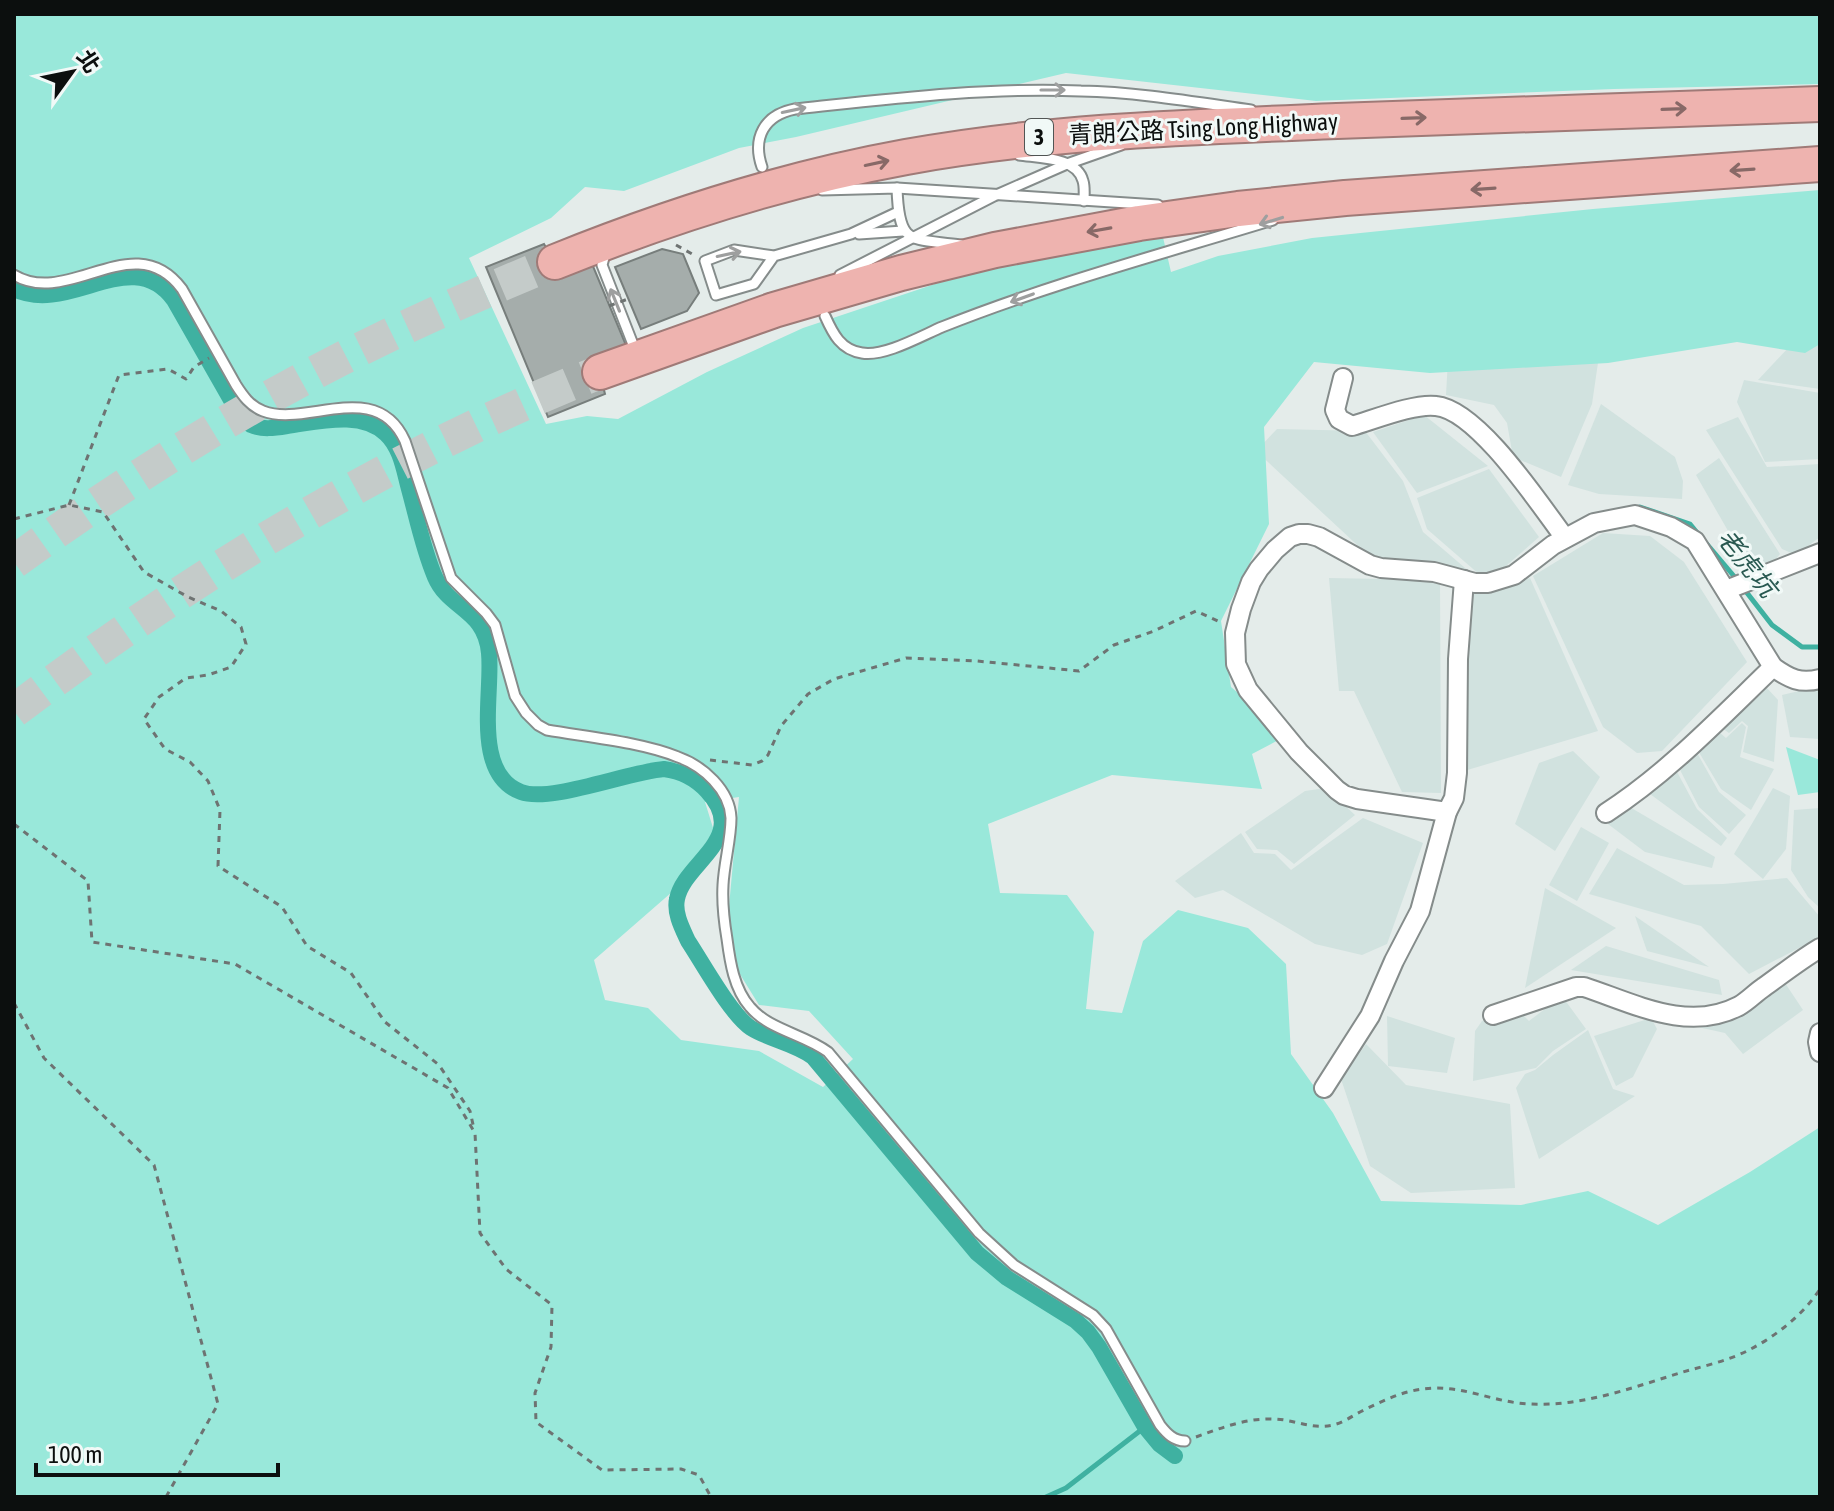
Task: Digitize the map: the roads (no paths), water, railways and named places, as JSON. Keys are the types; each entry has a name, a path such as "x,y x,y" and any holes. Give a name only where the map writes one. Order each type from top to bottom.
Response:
{"highway":[{"name":"青朗公路 Tsing Long Highway","path":"555,262 698,209 754,181 1050,136 1173,127 1820,104"},
{"path":"600,372 774,310 824,306 901,273 995,250 1127,225 1345,198 1820,164"}],"street":[{"path":"1343,378 1335,410 1339,419 1352,426 1422,406 1438,406 1467,421 1488,438 1565,538"},
{"path":"1447,812 1344,795 1299,752 1245,685 1236,664 1234,644 1237,624 1259,569 1285,541 1299,534 1308,534 1370,565 1434,572 1475,583 1488,583 1514,575 1565,538 1594,523 1635,515 1671,527 1695,541 1729,589 1773,667 1788,678 1807,682 1820,679"},
{"path":"1729,589 1820,553"},
{"path":"1324,1088 1370,1016 1420,911 1447,812 1454,798 1464,580"},
{"path":"1606,813 1633,796 1664,770 1773,667"},
{"path":"1493,1015 1576,987 1672,1016 1696,1018 1717,1015 1741,1005 1820,948"},
{"path":"1820,1033 1820,1052"}],"lane":[{"path":"802,190 754,181 762,130 773,117 795,109 970,93 1053,90 1109,93 1261,111"},
{"path":"1276,113 1336,121"},
{"path":"774,310 907,235 1067,164 1173,127"},
{"path":"957,148 1050,159 1067,164 1080,173 1084,201"},
{"path":"897,188 898,212 907,235"},
{"path":"818,190 897,188 1238,209"},
{"path":"1301,212 1345,198"},
{"path":"774,256 754,284 716,295 705,261 734,250 774,256 851,234 898,212"},
{"path":"824,306 834,334 843,345 863,354 878,353 1083,277 1286,216"},
{"path":"851,234 907,235 995,250"},
{"path":"608,241 602,265 634,347 643,356"},
{"path":"14,275 26,281 46,284 123,265 139,263 156,267 171,276 182,289 236,385 255,407 268,413 282,414 353,407 373,411 392,421 405,441 451,578 495,625 515,696 526,713 547,730 679,757 703,771 725,796 731,817 723,885 724,924 740,994 749,1006 760,1018 815,1042 828,1052 979,1233 1014,1265 1093,1315 1106,1329 1160,1425 1176,1440 1185,1441"}],"waterway":[{"path":"14,289 35,295 57,294 120,278 139,278 157,284 174,300 237,410 248,423 269,428 325,420 352,420 364,422 386,434 401,460 435,577 449,597 474,618 486,638 490,670 490,751 496,768 506,782 521,792 551,793 664,769 687,776 707,791 719,808 722,822 719,836 682,886 677,910 688,941 726,1000 751,1028 813,1057 977,1253 1007,1278 1076,1321 1088,1332 1145,1427 1159,1444 1175,1456"},
{"name":"老虎坑","path":"1640,507 1690,524 1699,535"},
{"name":"老虎坑","path":"1706,543 1738,581"},
{"name":"老虎坑","path":"1744,589 1772,625 1802,647 1820,647"},
{"path":"1046,1497 1066,1488 1145,1427"}],"tunnel":[{"path":"14,562 92,507 255,405 419,321 555,262"},
{"path":"14,711 152,612 295,522 445,441 600,372"}]}
